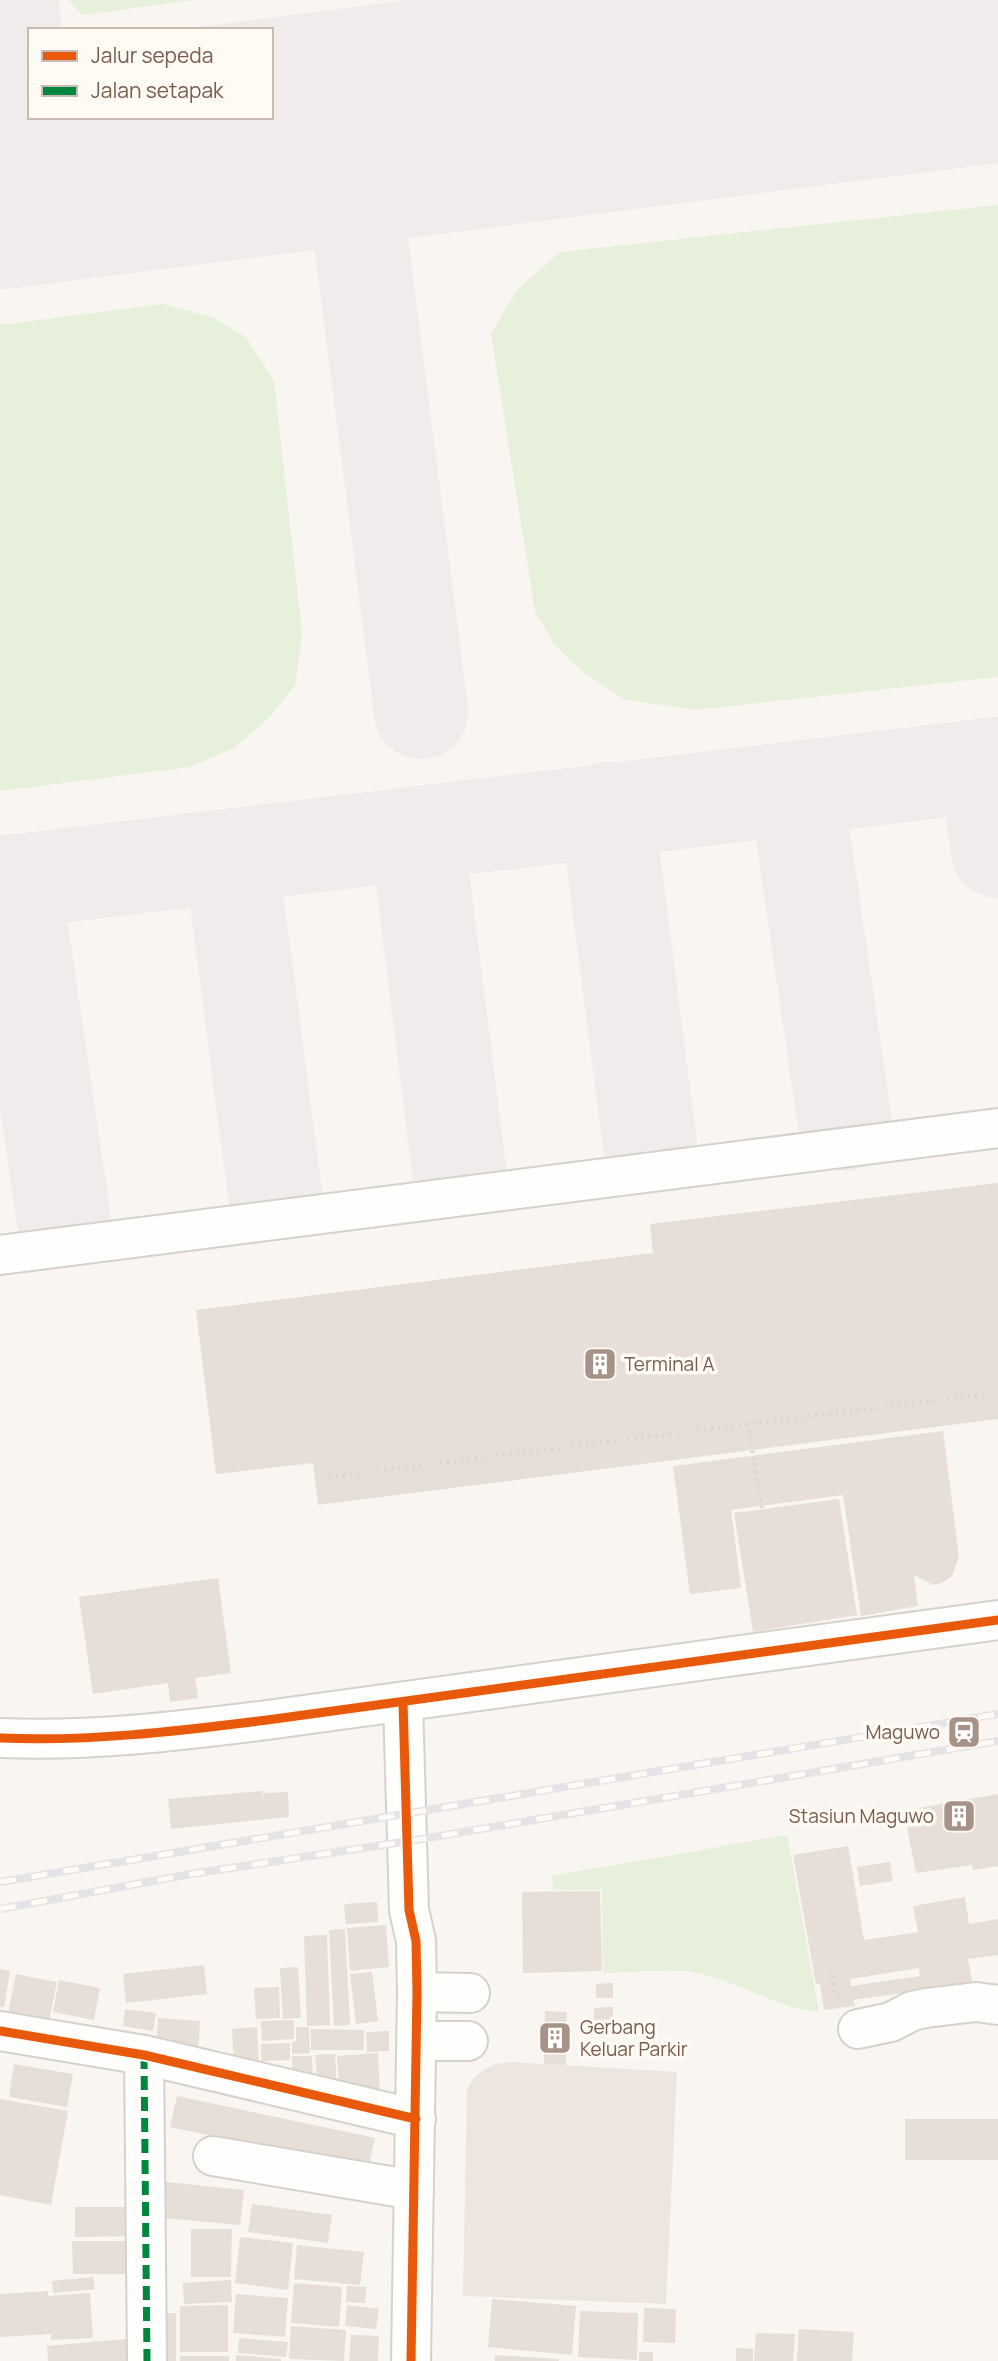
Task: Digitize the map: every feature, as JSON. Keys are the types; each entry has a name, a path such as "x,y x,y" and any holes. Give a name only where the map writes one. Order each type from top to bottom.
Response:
{"street":[{"path":"0,1255 998,1128"},
{"path":"0,1738 176,1731 356,1709 998,1620"},
{"path":"413,1757 433,1719 444,1706 461,1694"},
{"path":"411,1701 423,1909 416,1941 417,2041 411,2361"},
{"path":"356,1709 373,1716 386,1726 413,1757"},
{"path":"417,1992 470,1993"},
{"path":"855,2011 891,2022 912,2011 926,2008 976,2002 998,2005"},
{"path":"0,2031 144,2055 416,2119"},
{"path":"417,2041 468,2041"},
{"path":"144,2055 147,2361"},
{"path":"213,2156 414,2190"}],"path":[{"path":"329,1477 987,1394"},
{"path":"748,1423 763,1514"},
{"path":"831,1969 835,1995 855,2011"}],"shaded area":[{"path":"510,2062 677,2072 666,2304 463,2296 467,2089 474,2078 484,2070 496,2064"}],"green space":[{"path":"69,0 194,0 82,15"},
{"path":"998,205 998,677 694,710 624,699 583,672 555,645 535,611 491,334 517,290 560,252"},
{"path":"163,304 214,318 246,337 274,382 302,633 295,685 270,717 234,748 190,767 0,791 0,325"},
{"path":"787,1835 819,2012 789,2006 716,1978 691,1972 603,1973 602,1890 553,1890 552,1876"}],"building":[{"name":"Terminal A","path":"998,1183 998,1419 318,1505 313,1463 216,1474 196,1310 653,1253 650,1224"},
{"path":"943,1431 959,1557 952,1576 942,1583 933,1585 914,1575 918,1606 861,1616 843,1495 731,1510 741,1588 690,1594 673,1466"},
{"path":"839,1499 857,1615 753,1632 734,1513"},
{"path":"218,1578 231,1673 195,1678 198,1698 170,1702 168,1683 93,1694 79,1597"},
{"path":"262,1791 263,1806 263,1793 288,1792 289,1817 171,1829 168,1799"},
{"path":"998,1794 998,1866 973,1870 972,1865 916,1873 907,1827 922,1825 919,1808"},
{"path":"848,1846 864,1940 918,1932 913,1906 965,1897 969,1924 998,1919 998,1955 968,1959 973,1986 853,2000 855,2006 824,2010 820,1984 816,1984 793,1855","holes":["919,1968 920,1976 851,1986 850,1979"]},
{"path":"890,1862 893,1881 860,1886 857,1867"},
{"path":"600,1891 602,1971 523,1973 522,1892"},
{"path":"377,1902 378,1922 346,1924 344,1904"},
{"path":"386,1925 389,1967 350,1971 347,1928"},
{"path":"345,1929 350,2025 334,2026 329,1930"},
{"path":"327,1935 330,2025 307,2026 304,1936"},
{"path":"204,1965 207,1994 126,2003 123,1974"},
{"path":"298,1967 301,2018 283,2019 280,1968"},
{"path":"0,1969 10,1971 4,2007 0,2007"},
{"path":"372,1972 378,2021 356,2024 350,1974"},
{"path":"16,1974 57,1982 49,2020 8,2013"},
{"path":"59,1980 100,1988 94,2020 53,2012"},
{"path":"613,1983 613,1998 596,1998 596,1984"},
{"path":"279,1987 280,2018 256,2019 254,1988"},
{"path":"613,2007 613,2024 594,2024 594,2008"},
{"path":"125,2009 156,2013 153,2031 123,2026"},
{"name":"Gerbang Keluar Parkir","path":"545,2011 567,2012 566,2065 544,2064"},
{"path":"158,2018 200,2021 198,2055 156,2053"},
{"path":"294,2020 294,2039 262,2041 261,2021"},
{"path":"257,2027 259,2065 234,2067 232,2029"},
{"path":"296,2027 309,2027 310,2053 292,2054"},
{"path":"311,2029 364,2030 364,2050 311,2050"},
{"path":"389,2031 389,2051 367,2052 366,2032"},
{"path":"290,2043 290,2060 261,2061 261,2044"},
{"path":"378,2053 380,2098 340,2101 337,2056"},
{"path":"335,2054 337,2089 318,2090 315,2055"},
{"path":"292,2056 312,2056 313,2087 293,2088"},
{"path":"14,2064 73,2074 67,2107 9,2097"},
{"path":"177,2096 375,2138 368,2169 170,2127"},
{"path":"0,2099 68,2111 51,2205 0,2195"},
{"path":"905,2119 998,2119 998,2160 905,2160"},
{"path":"156,2181 244,2190 240,2225 153,2217"},
{"path":"252,2204 332,2215 328,2243 248,2232"},
{"path":"75,2207 141,2207 141,2236 75,2237"},
{"path":"191,2229 232,2229 231,2277 191,2277"},
{"path":"240,2237 293,2243 288,2290 235,2283"},
{"path":"72,2241 144,2241 144,2274 73,2274"},
{"path":"297,2245 364,2252 360,2285 294,2279"},
{"path":"93,2277 95,2289 53,2293 52,2281"},
{"path":"231,2280 232,2302 184,2304 183,2283"},
{"path":"294,2283 342,2287 339,2327 291,2323"},
{"path":"347,2286 366,2287 365,2303 346,2302"},
{"path":"48,2291 48,2296 90,2293 93,2338 51,2340 51,2334 0,2337 0,2294"},
{"path":"236,2294 288,2298 285,2337 233,2333"},
{"path":"492,2299 576,2306 572,2355 488,2347"},
{"path":"228,2305 228,2352 180,2352 180,2306"},
{"path":"347,2305 379,2309 376,2329 345,2326"},
{"path":"644,2308 676,2309 675,2343 643,2342"},
{"path":"580,2311 638,2313 637,2360 578,2357"},
{"path":"149,2313 176,2313 176,2361 149,2361"},
{"path":"291,2326 346,2330 344,2361 289,2359"},
{"path":"799,2329 854,2332 852,2361 797,2361"},
{"path":"756,2333 795,2334 793,2361 754,2361"},
{"path":"351,2335 379,2336 378,2361 349,2361"},
{"path":"137,2338 139,2361 48,2361 47,2346"},
{"path":"239,2338 288,2342 286,2357 238,2353"},
{"path":"736,2348 753,2349 753,2361 736,2361"},
{"path":"639,2352 653,2352 653,2361 639,2361"},
{"path":"236,2355 281,2359 281,2361 236,2361"},
{"path":"495,2355 559,2359 559,2361 495,2361"},
{"path":"180,2356 229,2356 229,2361 180,2361"}],"taxiway":[{"path":"0,135 12,105 19,63 11,0"},
{"path":"421,712 361,240 361,203 367,178 381,155 437,115"},
{"path":"49,119 72,137 125,156"},
{"path":"239,139 289,153 323,172 340,193 361,240"},
{"path":"0,883 998,764"},
{"path":"986,765 998,851"},
{"path":"796,788 845,1124"},
{"path":"607,809 650,1146"},
{"path":"417,834 459,1170"},
{"path":"231,856 275,1194"},
{"path":"14,881 64,1220"}],"runway":[{"path":"0,171 998,44"}],"railway":[{"path":"0,1882 998,1714"},
{"path":"0,1909 191,1874 422,1839 998,1741"}],"marked path":[{"path":"144,2055 147,2361"}],"cycle path":[{"path":"0,1738 100,1737 167,1732 998,1620"},
{"path":"403,1702 409,1910 416,1941 417,1992 411,2361"},
{"path":"0,2031 144,2055 416,2119"}],"place":[{"name":"Terminal A","path":"600,1364"},
{"name":"Maguwo","path":"964,1732"},
{"name":"Stasiun Maguwo","path":"959,1816"},
{"name":"Gerbang Keluar Parkir","path":"555,2038"}]}
